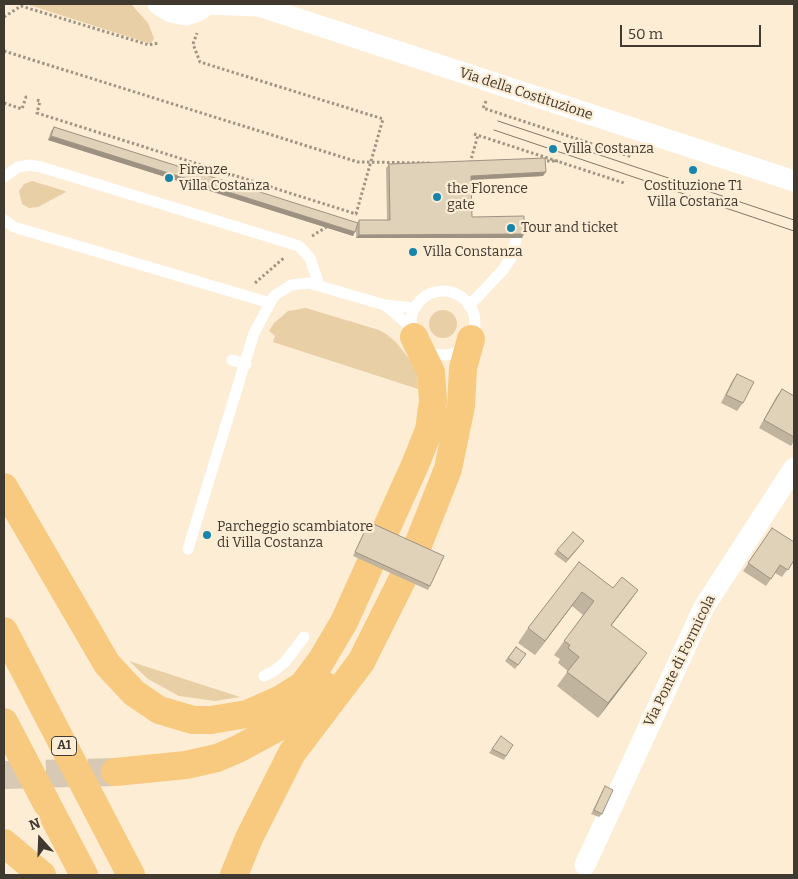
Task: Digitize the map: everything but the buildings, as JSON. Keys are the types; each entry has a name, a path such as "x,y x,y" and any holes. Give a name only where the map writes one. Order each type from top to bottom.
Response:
{"highway":[{"path":"4,487 103,658 128,688 159,710 183,718 211,720 247,714 298,688 321,661 344,622 415,464 429,430 433,401 432,372 412,332"},
{"path":"237,867 292,753 362,662 412,560 448,470 461,406 462,368 471,338"},
{"path":"115,772 172,768 203,762 246,746 275,729 290,718 352,658 412,560"},
{"name":"A1","path":"4,631 128,869"},
{"path":"4,722 80,868"},
{"path":"4,843 36,870"}],"street":[{"path":"158,4 175,14 186,15 198,11 208,4"},
{"name":"Via della Costituzione","path":"208,4 256,5 794,181"},
{"name":"Via Ponte di Formicola","path":"585,865 704,607 794,468"}],"lane":[{"path":"4,177 18,167 30,165 41,167 299,246 310,258 319,285"},
{"path":"4,220 14,228 270,303"},
{"path":"469,306 502,271 511,258 516,240"},
{"path":"188,550 254,333 270,303 280,292 291,285 303,282 385,305 414,308"},
{"path":"385,305 412,332 421,347 439,355 458,351 471,338 475,322 469,306 457,295 440,292 424,298 414,308 412,332"},
{"path":"232,360 246,364"},
{"path":"264,676 285,662 304,637"}],"path":[{"path":"4,17 21,6 149,45 159,43"},
{"path":"37,100 40,101 37,113 356,214 383,119 200,62 193,44 197,32 204,28"},
{"path":"4,51 358,162 441,163"},
{"path":"4,103 22,109 26,97 29,98"},
{"path":"486,101 483,108 632,157"},
{"path":"470,173 470,163 476,135 624,183"},
{"path":"539,161 558,161"},
{"path":"460,163 480,163"},
{"path":"312,236 331,225"},
{"path":"254,284 285,257"}],"shaded area":[{"path":"26,4 131,4 148,23 154,38 151,44"},
{"path":"32,181 66,192 38,207 29,208 22,204 19,191 24,184"},
{"path":"306,308 379,330 386,334 396,342 417,369 418,389 273,342 275,336 269,331 274,323 288,311"},
{"path":"443,310 453,314 457,324 453,334 443,338 433,334 429,324 433,314"},
{"path":"129,661 240,697 215,701 179,696 148,679"}],"tunnel":[{"path":"4,775 115,772"}],"tram line":[{"path":"498,121 794,220"},
{"path":"494,130 794,231"}],"place":[{"name":"Villa Costanza","path":"553,149"},
{"name":"Costituzione T1 Villa Costanza","path":"693,170"},
{"name":"Firenze, Villa Costanza","path":"169,178"},
{"name":"the Florence gate","path":"437,197"},
{"name":"Tour and ticket","path":"511,228"},
{"name":"Villa Constanza","path":"413,252"},
{"name":"Parcheggio scambiatore di Villa Costanza","path":"207,535"}]}
